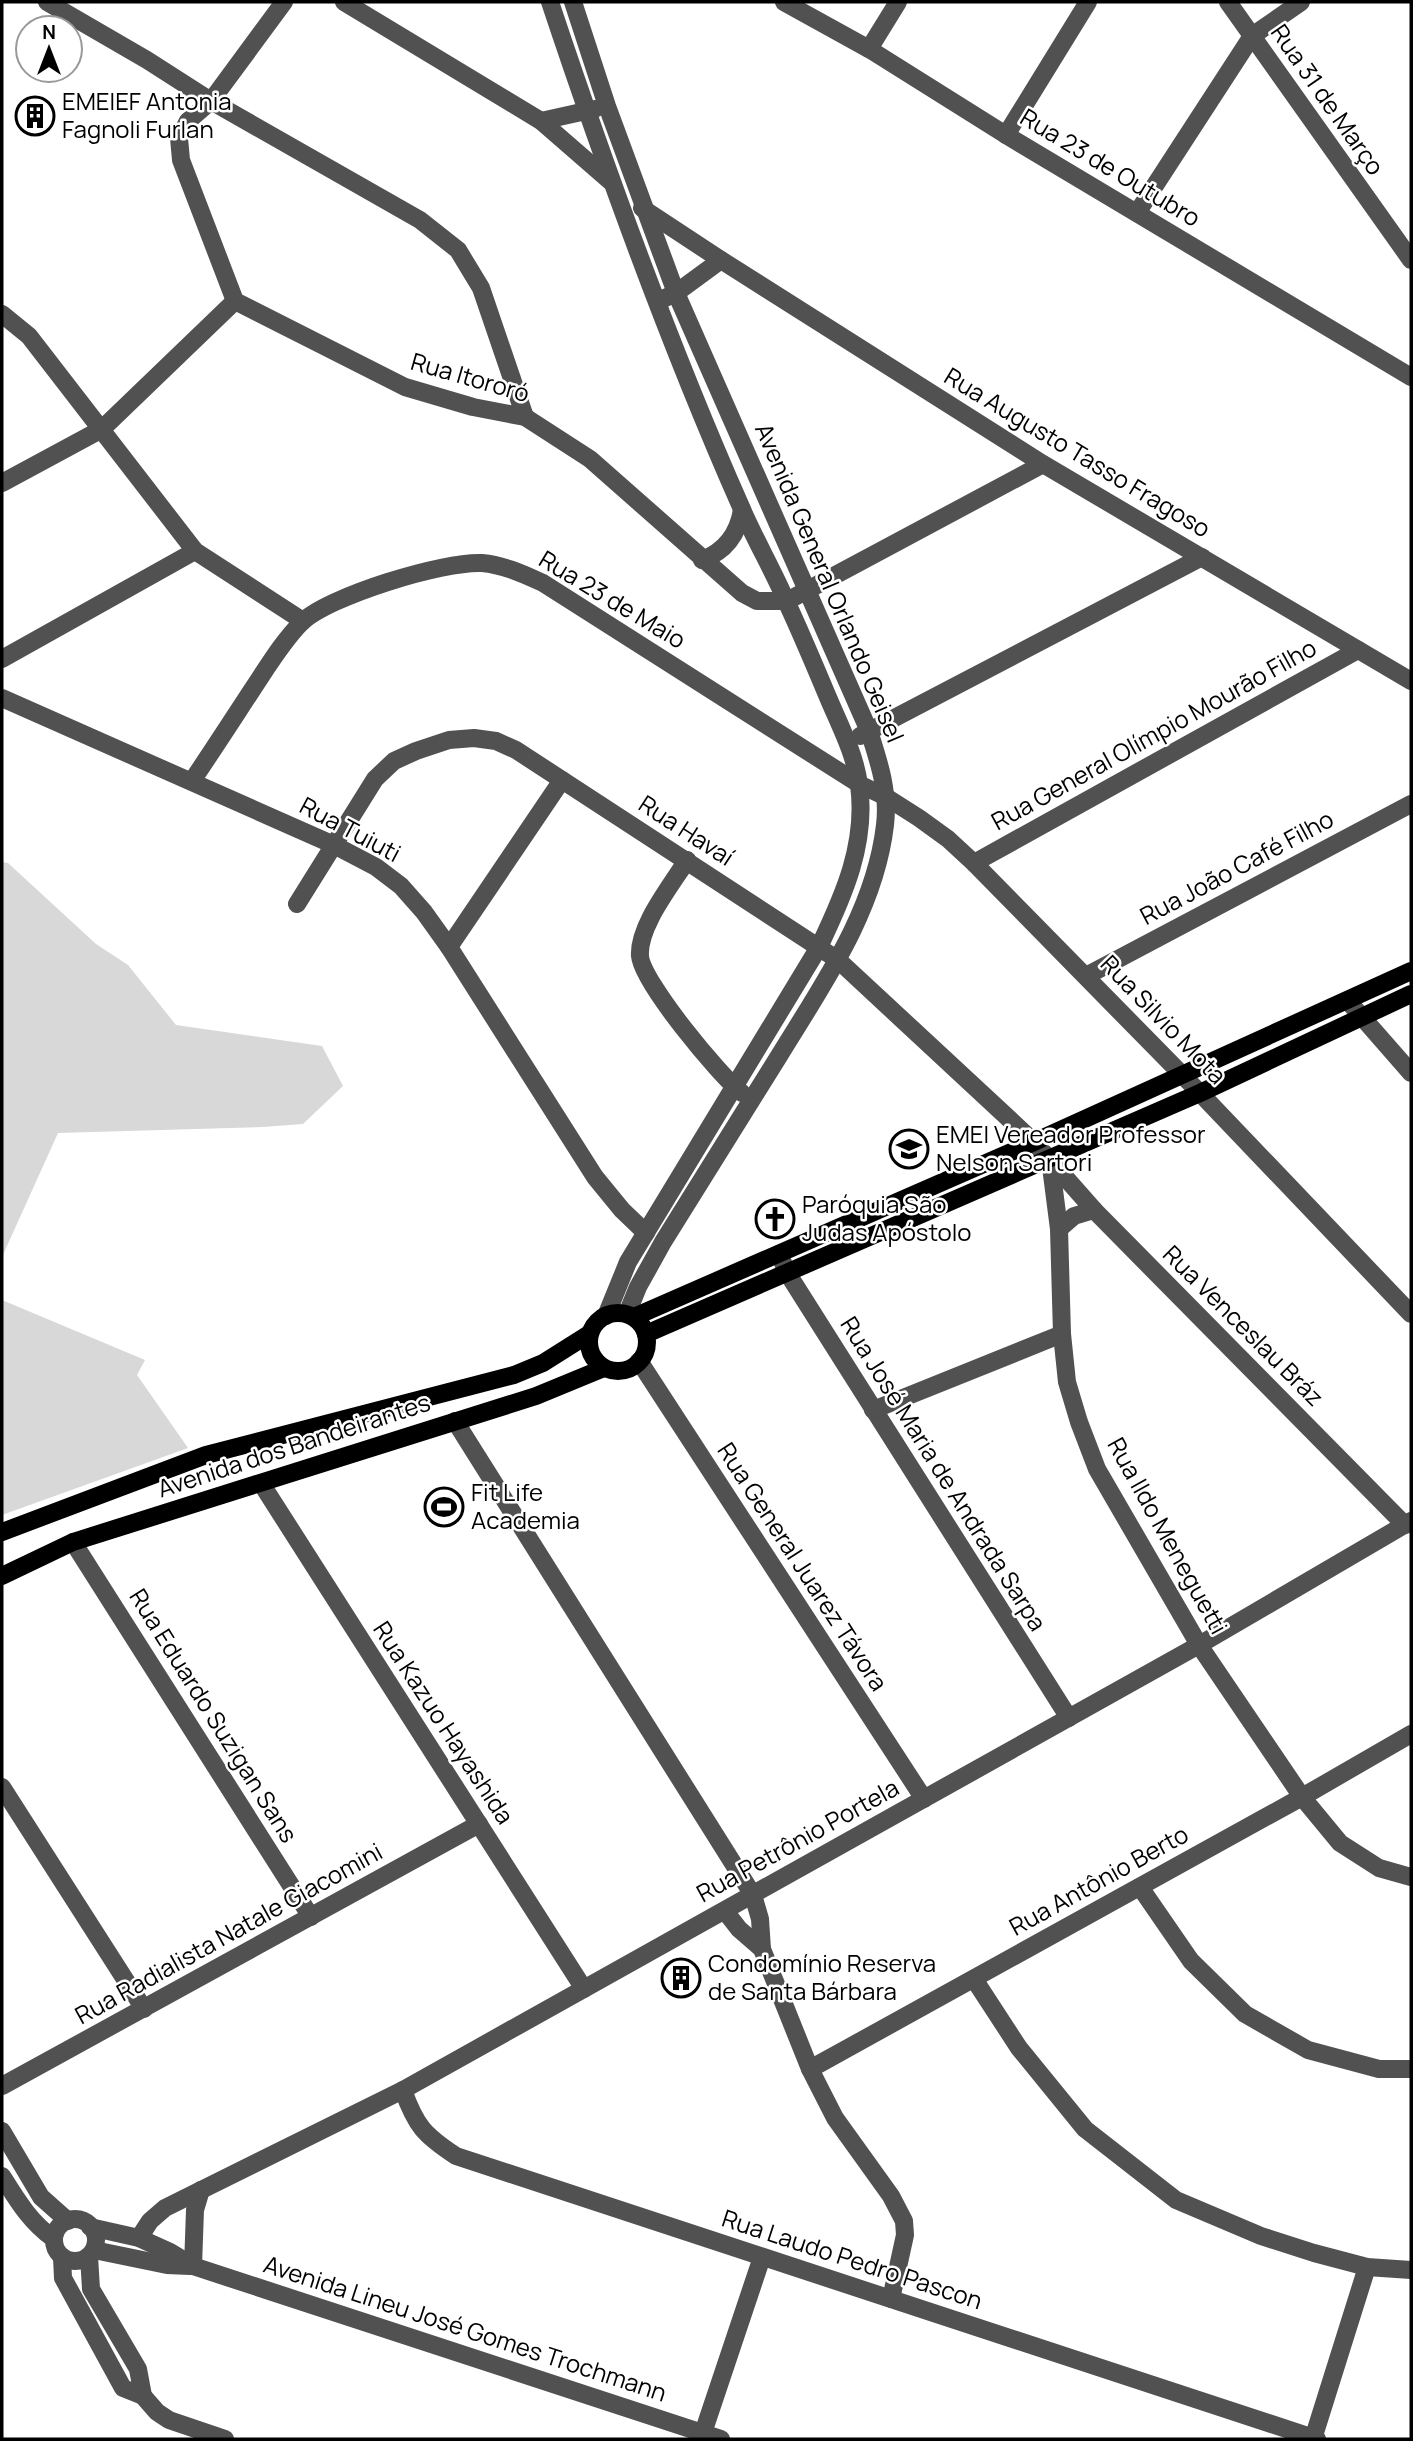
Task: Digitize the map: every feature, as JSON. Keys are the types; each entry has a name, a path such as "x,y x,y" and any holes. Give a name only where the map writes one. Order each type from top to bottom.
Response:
{"main road":[{"path":"631,1316 1034,1142 1411,971"},
{"path":"646,1334 1200,1093 1411,994"},
{"path":"617,1312 631,1316 642,1325 646,1334 645,1353 639,1361 623,1370 604,1368 591,1354 589,1334 599,1320 606,1316 617,1312"},
{"name":"Avenida dos Bandeirantes","path":"2,1532 206,1455 514,1375 550,1359 589,1334"},
{"name":"Avenida dos Bandeirantes","path":"2,1576 74,1542 536,1396 604,1368"}],"street":[{"path":"47,2 211,101 420,220 458,250 481,288 525,417"},
{"path":"2,484 102,429 235,301 181,160 179,138 188,121 211,101 284,2"},
{"name":"Rua Augusto Tasso Fragoso","path":"344,2 541,121 645,210 721,260 1043,464 1411,681"},
{"name":"Avenida General Orlando Geisel","path":"550,2 655,302 742,510 787,601 847,742 859,784 861,815 856,854 843,897 820,947 628,1262 606,1316"},
{"name":"Avenida General Orlando Geisel","path":"573,2 607,106 676,293 869,731 880,765 886,797 885,825 878,860 863,905 838,960 650,1265 631,1316"},
{"name":"Rua 23 de Outubro","path":"784,2 869,49 1006,135 1411,377"},
{"path":"869,49 898,2"},
{"path":"1006,135 1088,2"},
{"name":"Rua 31 de Março","path":"1228,2 1411,260"},
{"path":"1137,213 1252,36 1301,2"},
{"path":"541,121 607,106"},
{"path":"655,302 676,293 721,260"},
{"name":"Rua Itororó","path":"235,301 405,387 473,407 525,417 590,459 742,593 757,601 787,601"},
{"path":"2,314 29,336 195,551 303,621"},
{"path":"787,601 1043,464"},
{"path":"702,560 718,553 731,541 739,525 742,510"},
{"path":"2,659 195,551"},
{"path":"847,742 1202,557"},
{"name":"Rua 23 de Maio","path":"192,781 270,662 303,621 342,599 421,571 483,563 513,569 543,583 859,784"},
{"name":"Rua General Olímpio Mourão Filho","path":"974,863 1358,650"},
{"name":"Rua Tuiuti","path":"2,698 334,845 376,867 401,887 449,947 595,1177 622,1210 646,1233"},
{"name":"Rua Havaí","path":"297,904 375,779 394,761 449,740 474,738 496,741 516,750 838,960 1050,1159"},
{"path":"449,947 562,780"},
{"name":"Rua Silvio Mota","path":"859,784 886,797 948,839 974,863 1183,1075 1411,1314"},
{"name":"Rua João Café Filho","path":"1086,976 1411,804"},
{"path":"687,860 644,930 640,957 651,984 719,1071 751,1101"},
{"path":"1348,1001 1411,1073"},
{"name":"Rua Venceslau Bráz","path":"1050,1159 1094,1210 1408,1523"},
{"name":"Rua Ildo Meneguetti","path":"1050,1159 1059,1229 1062,1334 1067,1382 1097,1469 1199,1645 1302,1797 1340,1843 1379,1868 1411,1877"},
{"path":"1059,1229 1074,1216 1094,1210"},
{"name":"Rua José Maria de Andrada Sarpa","path":"779,1254 788,1274 1069,1718"},
{"path":"873,1410 1062,1334"},
{"name":"Rua General Juarez Távora","path":"639,1361 924,1799"},
{"path":"455,1421 753,1895 760,1919 762,1949 810,2069 835,2118 891,2196 904,2221 905,2235 891,2299"},
{"name":"Rua Kazuo Hayashida","path":"261,1483 584,1989"},
{"name":"Rua Petrônio Portela","path":"139,2238 150,2221 165,2208 403,2090 1199,1645 1408,1523"},
{"name":"Rua Eduardo Suzigan Sans","path":"74,1542 311,1917"},
{"name":"Rua Antônio Berto","path":"810,2069 1411,1734"},
{"path":"2,1787 144,2009"},
{"name":"Rua Radialista Natale Giacomini","path":"2,2086 479,1824"},
{"path":"1140,1887 1191,1961 1245,2014 1308,2050 1379,2069 1411,2068"},
{"path":"725,1911 762,1949"},
{"path":"974,1979 1019,2048 1085,2129 1176,2200 1261,2236 1367,2267 1411,2270"},
{"name":"Rua Laudo Pedro Pascon","path":"403,2090 413,2117 431,2140 456,2156 1314,2439"},
{"path":"2,2131 41,2197 68,2221 84,2222 94,2234 91,2289 138,2369 143,2396"},
{"path":"2,2176 26,2214 54,2239"},
{"path":"193,2266 195,2210 201,2190"},
{"path":"68,2221 55,2231 54,2246 62,2257 71,2261 80,2261 91,2253"},
{"name":"Avenida Lineu José Gomes Trochmann","path":"90,2227 139,2238 193,2266 721,2439"},
{"name":"Avenida Lineu José Gomes Trochmann","path":"91,2253 167,2265 193,2266"},
{"path":"62,2257 63,2278 123,2388 143,2396 157,2412 169,2420 225,2439"},
{"path":"703,2433 762,2257"},
{"path":"1314,2439 1367,2267"}],"shaded area":[{"path":"2,862 8,863 96,944 128,965 176,1025 322,1046 343,1086 303,1124 58,1133 2,1257"},
{"path":"2,1300 145,1360 137,1375 188,1448 2,1515"}],"place":[{"name":"EMEIEF Antonia Fagnoli Furlan","path":"35,116"},
{"name":"EMEI Vereador Professor Nelson Sartori","path":"909,1149"},
{"name":"Paróquia São Judas Apóstolo","path":"775,1219"},
{"name":"Fit Life Academia","path":"444,1507"},
{"name":"Condomínio Reserva de Santa Bárbara","path":"681,1978"}]}
